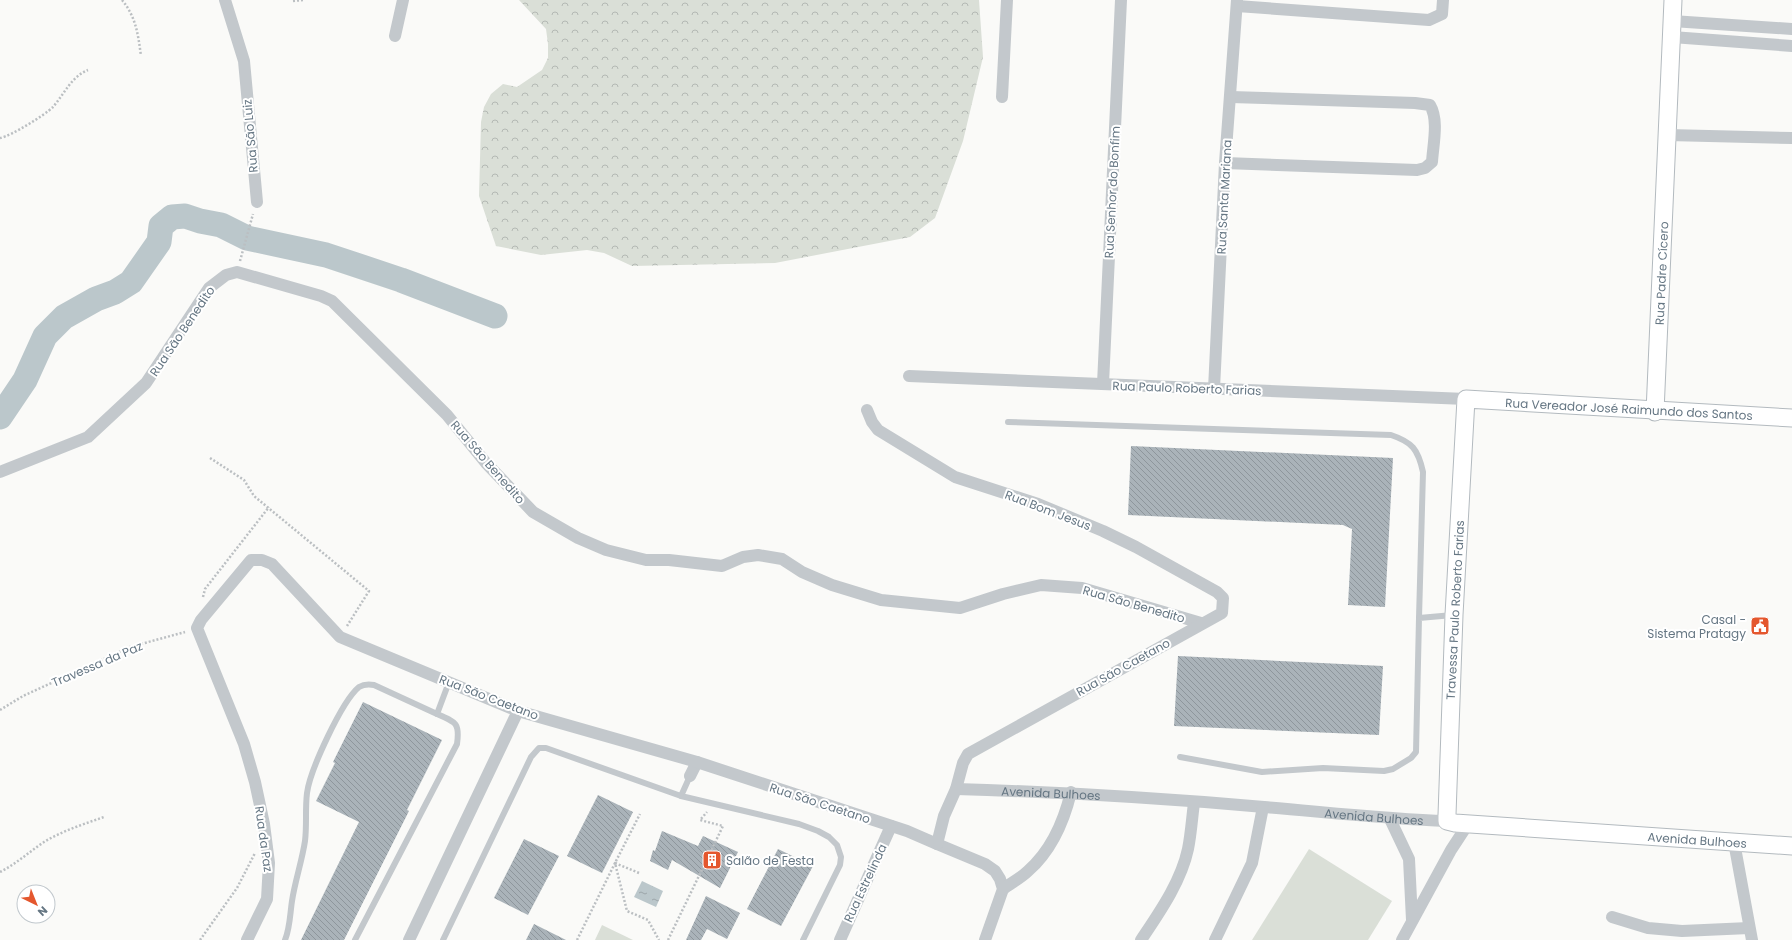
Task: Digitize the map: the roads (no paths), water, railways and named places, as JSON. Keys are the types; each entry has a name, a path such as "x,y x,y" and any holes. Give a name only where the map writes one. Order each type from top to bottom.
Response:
{"street":[{"name":"Rua São Luiz","path":"225,0 244,61 256,202"},
{"path":"395,36 403,0"},
{"path":"1002,97 1008,0"},
{"name":"Rua Senhor do Bonfim","path":"1103,384 1121,0"},
{"name":"Rua Santa Mariana","path":"1214,389 1224,163 1237,3 1429,20 1442,14 1443,0"},
{"name":"Rua Padre Cícero","path":"1655,412 1673,0"},
{"path":"1672,29 1792,29"},
{"path":"1672,29 1792,46"},
{"path":"1224,163 1417,170 1425,168 1432,162 1435,120 1434,111 1430,105 1415,102 1230,97"},
{"path":"1668,135 1792,138"},
{"name":"Rua São Benedito","path":"0,472 88,437 149,380 158,368 169,347 209,288 226,275 237,272 321,296 332,301 447,415 486,463 533,512 578,538 606,550 646,560 669,560 722,566 743,557 758,555 782,559 802,572 832,585 881,600 960,608 1003,594 1042,585 1082,588 1201,623"},
{"name":"Rua Paulo Roberto Farias","path":"909,376 1466,399"},
{"name":"Rua Vereador José Raimundo dos Santos","path":"1466,399 1655,412 1792,418"},
{"name":"Travessa Paulo Roberto Farias","path":"1447,821 1454,615 1466,399"},
{"name":"Rua Bom Jesus","path":"867,410 872,422 878,430 955,477 1038,504 1104,532 1136,547 1217,592 1223,598 1222,613"},
{"name":"Rua São Caetano","path":"255,782 244,744 197,628 201,620 244,566 251,560 262,560 272,564 340,636 518,711 697,762 892,826 937,844 944,816 956,789 963,763 968,754 1201,623 1222,613"},
{"path":"409,940 518,711"},
{"path":"690,776 697,762"},
{"name":"Rua da Paz","path":"247,940 267,899 269,863 255,782"},
{"name":"Avenida Bulhoes","path":"956,789 1071,792 1194,803 1263,807 1390,819 1447,821 1468,824 1792,846"},
{"path":"985,940 1003,889 1029,871 1044,853 1057,834 1071,792"},
{"path":"1141,940 1170,894 1184,864 1188,850 1194,803"},
{"path":"1215,940 1252,862 1263,807"},
{"path":"1390,819 1409,859 1412,922"},
{"path":"1402,940 1451,850 1468,824"},
{"name":"Rua Estrelinda","path":"840,940 892,826"},
{"path":"1734,842 1752,940"},
{"path":"937,844 985,864 998,874 1003,889"},
{"path":"1612,917 1648,928 1682,931 1749,928"}],"lane":[{"path":"1008,422 1390,435 1404,439 1413,447 1419,456 1423,472 1416,752 1393,770 1323,768 1262,772 1180,757"},
{"path":"1419,618 1454,615"},
{"path":"437,714 449,682"},
{"path":"285,940 294,887 305,844 307,793 313,771 340,714 360,686 366,684 374,685 452,720 459,731 457,744 355,940"},
{"path":"443,940 531,757 539,748 546,748 681,796 799,824 829,837 837,845 841,857 840,865 803,940"},
{"path":"681,796 690,776"}],"water":[{"path":"642,881 663,891 656,907 634,897"}],"waterway":[{"path":"0,417 25,380 45,336 64,317 96,299 115,292 131,282 159,242 161,226 172,217 185,216 200,221 221,225 247,238 326,255 401,280 495,316"}],"place":[{"name":"Casal - Sistema Pratagy","path":"1760,626"},
{"name":"Salão de Festa","path":"712,860"}]}
